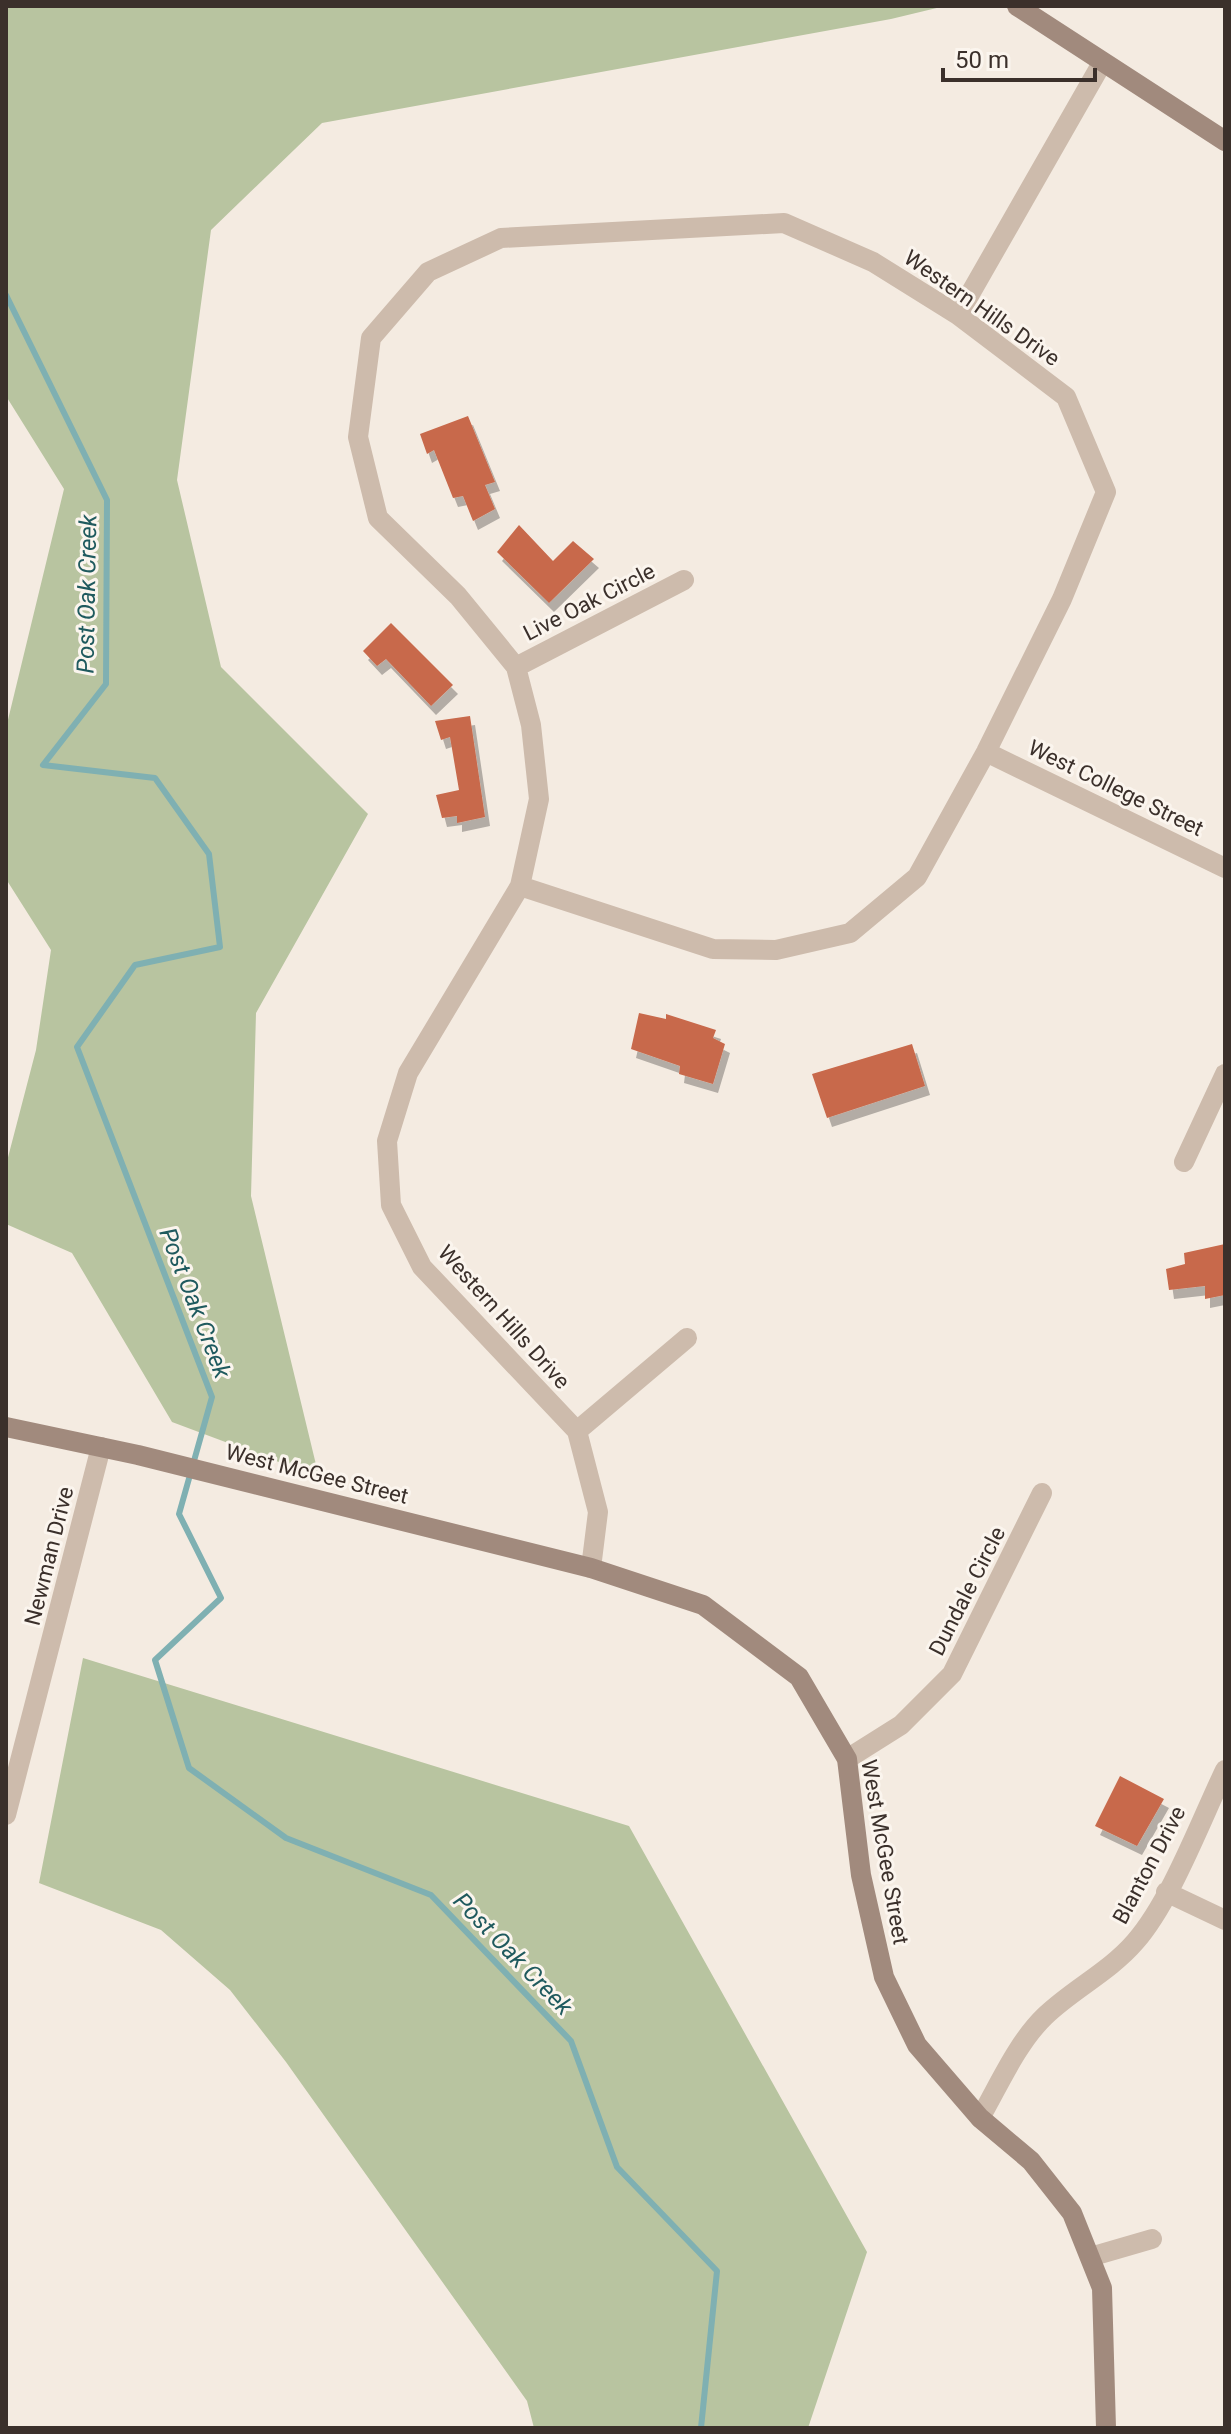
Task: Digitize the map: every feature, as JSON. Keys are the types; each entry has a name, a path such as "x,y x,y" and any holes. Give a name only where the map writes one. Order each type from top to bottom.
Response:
{"street":[{"path":"1017,6 1225,141"},
{"path":"958,315 1102,63"},
{"name":"Western Hills Drive","path":"520,886 713,949 776,950 850,933 917,877 986,752 1062,599 1106,492 1066,397 958,315 873,262 784,223 501,238 428,272 371,338 358,437 378,518 458,596 516,667 531,725 539,799 520,886 408,1073 387,1141 391,1205 422,1267 577,1431 598,1512 591,1568"},
{"name":"Live Oak Circle","path":"516,667 684,580"},
{"name":"West College Street","path":"986,752 1225,868"},
{"path":"1184,1162 1225,1074"},
{"path":"577,1431 687,1338"},
{"name":"West McGee Street","path":"6,1427 138,1455 591,1568 703,1605 799,1677 847,1759 861,1875 884,1977 917,2045 980,2118 1031,2161 1072,2213 1090,2257 1102,2288 1106,2428"},
{"name":"Newman Drive","path":"6,1815 11,1782 101,1447"},
{"name":"Dundale Circle","path":"847,1759 901,1725 952,1674 1042,1493"},
{"name":"Blanton Drive","path":"980,2118 1021,2048 1044,2016 1096,1978 1136,1941 1166,1892 1225,1770"},
{"path":"1166,1892 1225,1920"},
{"path":"1090,2257 1152,2239"}],"green space":[{"path":"6,6 945,6 891,19 322,123 211,230 177,480 221,667 368,814 256,1013 251,1196 319,1477 172,1422 72,1253 6,1224 6,1165 36,1050 51,950 6,879 6,728 64,489 6,396"},
{"path":"83,1658 629,1826 867,2252 808,2428 534,2428 527,2401 286,2062 230,1990 161,1930 39,1883"}],"building":[{"path":"468,416 495,482 485,485 495,509 473,521 463,496 453,498 434,450 427,454 420,434"},
{"path":"519,525 553,561 573,541 594,559 549,603 497,552"},
{"path":"391,623 453,685 431,706 386,659 377,666 363,651"},
{"path":"470,716 485,817 457,823 457,816 442,818 436,795 459,790 450,737 441,740 435,721"},
{"path":"639,1013 666,1019 666,1014 716,1030 713,1038 725,1044 713,1084 679,1074 680,1066 631,1049"},
{"path":"912,1044 925,1086 827,1118 812,1074"},
{"path":"1225,1244 1225,1295 1205,1299 1205,1286 1169,1290 1166,1269 1185,1264 1184,1253"},
{"path":"1120,1776 1164,1799 1137,1846 1095,1826"}],"waterway":[{"name":"Post Oak Creek","path":"6,295 107,500 106,684 43,765 155,778 209,854 220,947 135,965 77,1047 212,1397 179,1514 221,1598 155,1660 189,1768 286,1838 431,1895 571,2041 617,2167 717,2271 701,2428"}]}
